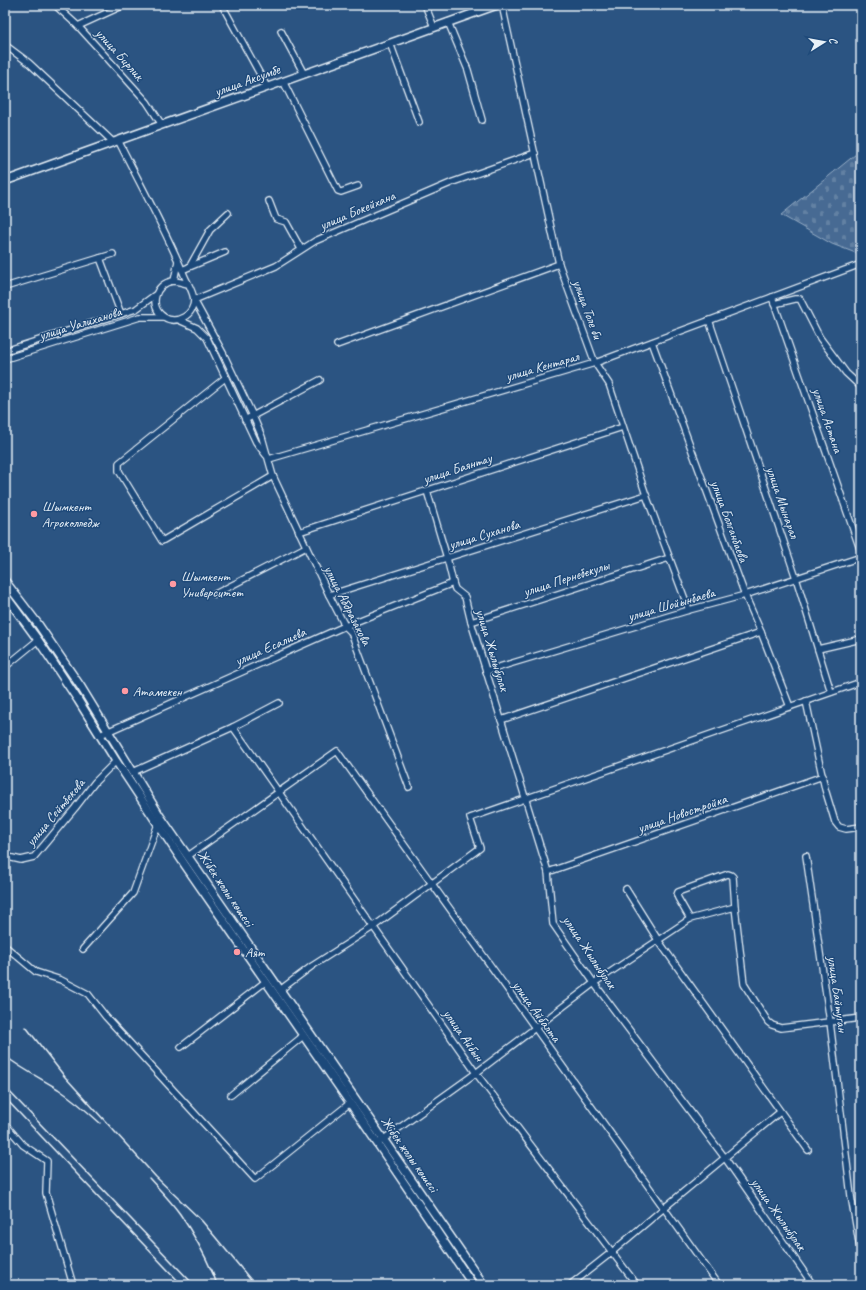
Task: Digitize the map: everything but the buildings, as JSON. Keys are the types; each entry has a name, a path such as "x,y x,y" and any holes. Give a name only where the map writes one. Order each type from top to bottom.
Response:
{"main road":[{"name":"улица Аксумбе","path":"5,180 497,5"},
{"name":"Жібек жолы көшесі","path":"5,581 38,624 81,687 133,772 188,856 280,990 381,1142 473,1285"},
{"name":"Жібек жолы көшесі","path":"5,595 38,640 158,824 303,1036 350,1103 381,1142 484,1285"}],"street":[{"path":"5,18 6,5"},
{"name":"улица Бирлик","path":"55,5 78,26 147,102 162,125"},
{"path":"78,26 124,5"},
{"path":"222,5 267,87"},
{"path":"425,5 434,27"},
{"name":"улица Толе би","path":"502,5 559,264 595,363 609,384 646,495 689,610"},
{"path":"448,22 468,70 482,120"},
{"path":"281,31 304,74"},
{"path":"390,43 419,122"},
{"path":"5,45 29,63 115,141 178,261 193,294 194,300 192,310 186,316 179,320 170,320 163,317 157,311 155,303 155,295 159,288 166,283 174,281 188,284"},
{"path":"283,81 338,191 341,192 358,186"},
{"name":"улица Бокейхана","path":"194,300 276,266 315,241 453,182 535,153"},
{"path":"269,201 276,219 286,222 301,249"},
{"path":"190,266 210,230 228,213"},
{"path":"182,270 225,252"},
{"path":"5,287 113,254"},
{"path":"100,258 121,314"},
{"path":"174,281 178,261"},
{"path":"337,345 559,264"},
{"name":"улица Кентарал","path":"269,459 595,363 861,264"},
{"name":"улица Уалиханова","path":"5,351 136,309 155,295"},
{"name":"улица Астана","path":"772,297 861,552"},
{"path":"774,304 800,299 820,338 846,373 861,387"},
{"name":"улица Абдразакова","path":"194,300 223,353 253,416 262,437 273,476 328,595 345,626 351,632 409,787"},
{"name":"улица Уалиханова","path":"5,359 140,317 163,317"},
{"name":"улица Абдразакова","path":"179,320 197,328 207,338 256,442 269,459"},
{"name":"улица Мынарал","path":"709,320 796,578 831,692"},
{"name":"улица Болганбаева","path":"652,342 745,595 790,707"},
{"path":"225,378 119,463 119,471 162,541 273,476"},
{"path":"245,420 320,380"},
{"name":"улица Баянтау","path":"299,532 623,427"},
{"path":"427,491 447,558 452,583"},
{"name":"улица Суханова","path":"328,595 646,495"},
{"path":"215,594 306,547"},
{"name":"улица Шойынбаева","path":"486,671 689,610 745,595 861,557"},
{"name":"улица Пернебекулы","path":"471,622 669,558"},
{"name":"улица Жылыбулак","path":"452,583 455,589 465,597 471,622 548,872 553,924 594,983 725,1158 813,1285"},
{"name":"улица Есалиева","path":"100,735 345,626 452,583"},
{"path":"501,720 761,632"},
{"path":"818,648 861,639"},
{"path":"5,667 38,640"},
{"path":"280,990 312,966 373,927 480,848 470,818 526,800 861,682"},
{"path":"806,701 825,789 835,822 839,827 846,829 861,827"},
{"path":"133,772 233,727 280,703"},
{"name":"улица Айбын","path":"233,727 476,1073 637,1285"},
{"name":"улица Айбалта","path":"279,792 337,751 719,1285"},
{"name":"улица Сейтбекова","path":"5,854 8,857 20,860 34,857 95,782 116,761"},
{"name":"улица Новостройка","path":"548,872 823,776"},
{"path":"188,856 279,792"},
{"path":"83,949 133,893 158,824"},
{"name":"улица Байтуган","path":"806,856 830,1022 851,1196 861,1254"},
{"path":"690,919 678,898 678,892 728,874 731,875 733,877 744,984 768,1022 781,1028 861,1018"},
{"path":"626,889 658,940 808,1150"},
{"path":"381,1142 476,1073 594,983 658,940 690,919 735,907"},
{"path":"5,946 36,972 61,980 88,994 106,1017 255,1179 350,1103"},
{"path":"181,1047 266,982"},
{"path":"231,1095 303,1036"},
{"path":"572,1284 780,1112"},
{"path":"5,1124 23,1145 47,1161 46,1193 73,1285"}],"green space":[{"path":"861,150 861,255 832,244 781,215"}],"railway":[{"path":"26,1027 65,1077 156,1177 202,1221 255,1285"},
{"path":"5,1056 64,1093 100,1123"},
{"path":"5,1087 194,1285"},
{"path":"5,1098 182,1285"},
{"path":"149,1178 180,1214 198,1243 213,1274"},
{"path":"212,1270 217,1285"}],"place":[{"name":"Шымкент Агроколледж","path":"34,514"},
{"name":"Шымкент Университет","path":"173,584"},
{"name":"Атамекен","path":"125,691"},
{"name":"Аят","path":"237,952"}]}
